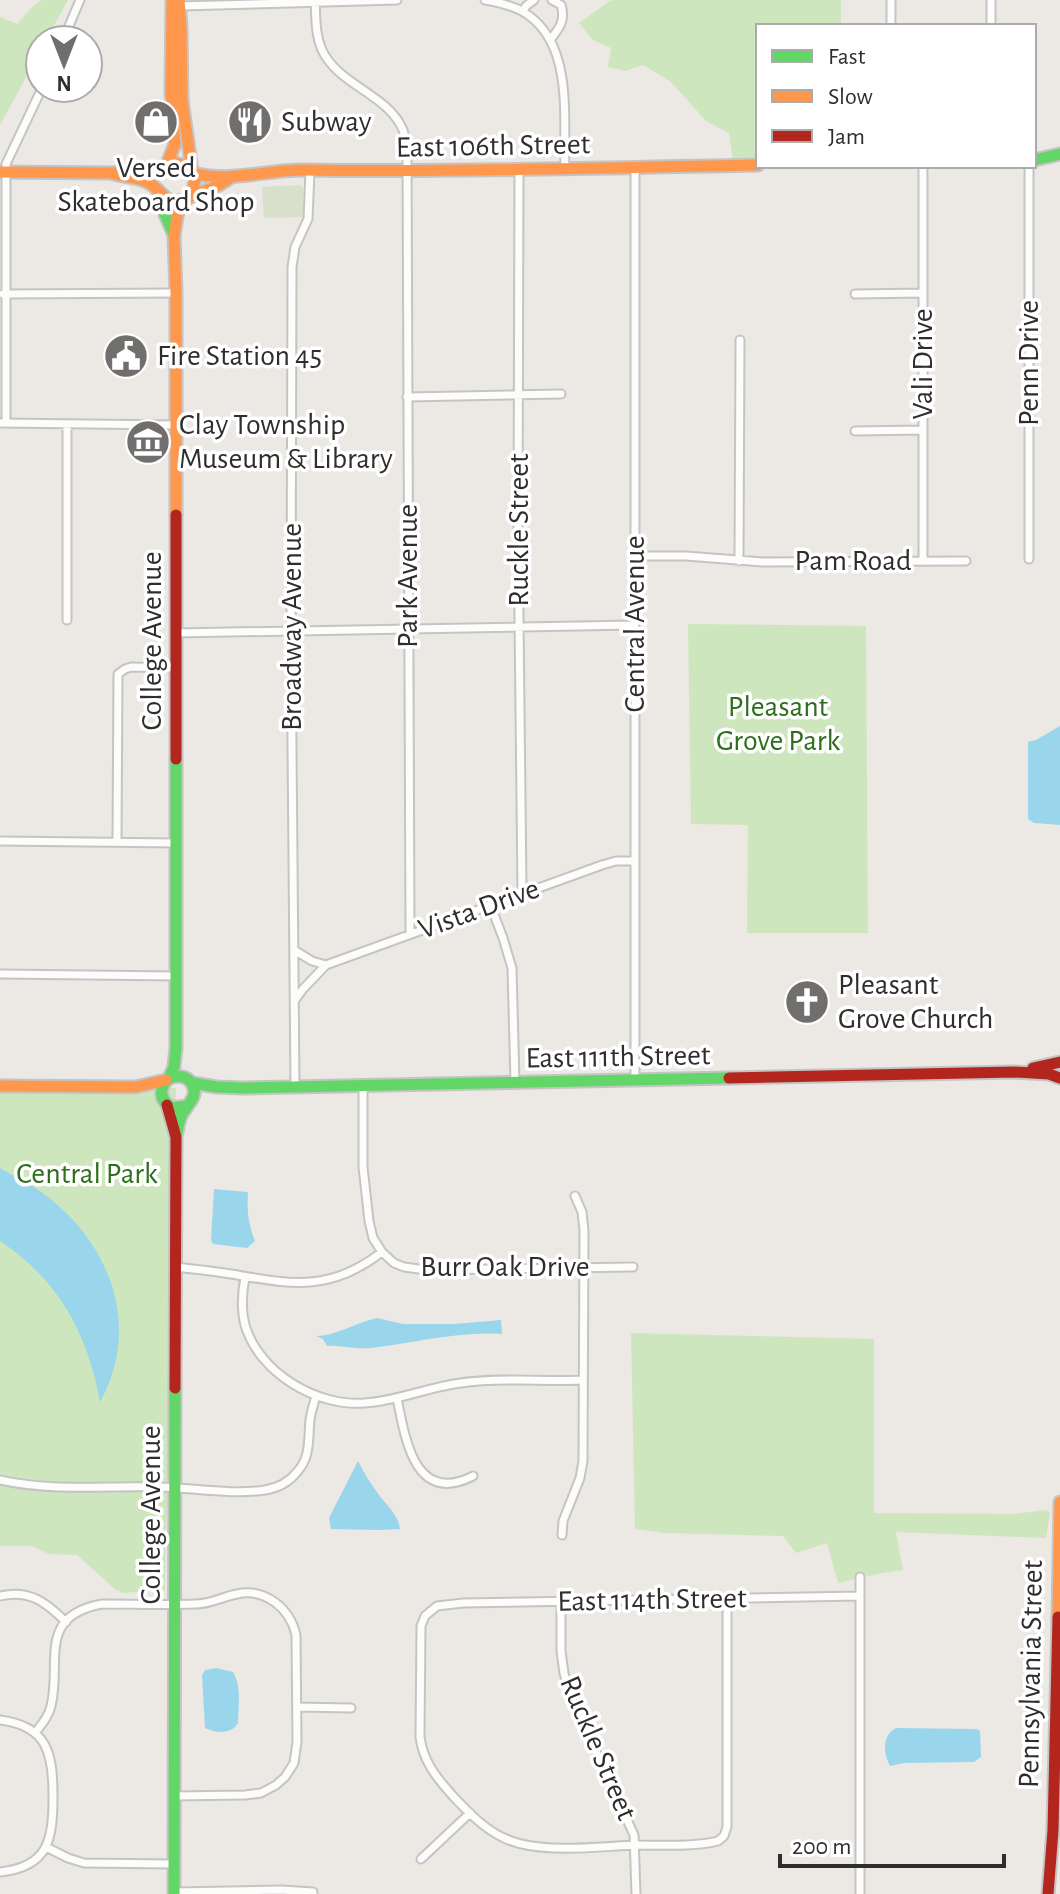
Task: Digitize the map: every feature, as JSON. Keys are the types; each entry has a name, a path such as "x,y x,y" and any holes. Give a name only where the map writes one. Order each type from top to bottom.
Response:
{"main road":[{"path":"160,192 158,175 174,152 175,144 171,92 176,3"},
{"path":"3,172 113,173 145,181 173,202 188,198 195,185 182,95 176,3"},
{"path":"1036,160 1060,154"},
{"path":"1036,160 1060,163"},
{"path":"113,173 180,164 192,172"},
{"name":"East 106th Street","path":"192,172 208,178 230,178 269,171 756,165"},
{"name":"East 106th Street","path":"188,198 230,178"},
{"name":"College Avenue","path":"160,192 174,235"},
{"name":"College Avenue","path":"167,1079 174,1067 176,1048 174,235 176,217 188,198"},
{"name":"College Avenue","path":"176,1048 181,1066 190,1081"},
{"name":"East 111th Street","path":"1014,1072 1060,1062"},
{"name":"East 111th Street","path":"190,1081 205,1086 295,1087 1014,1072 1060,1078"},
{"path":"0,1086 136,1087 179,1075 190,1081 195,1093 189,1104 177,1109 155,1094 136,1087"},
{"path":"165,1102 161,1090 167,1079"},
{"name":"East 111th Street","path":"189,1104 224,1087"},
{"name":"College Avenue","path":"165,1102 176,1137"},
{"name":"College Avenue","path":"174,1893 176,1137 180,1120 189,1104"},
{"name":"Pennsylvania Street","path":"1048,1894 1053,1830 1060,1502"}],"street":[{"path":"70,24 80,0"},
{"path":"176,3 397,0"},
{"path":"485,0 523,11 541,27 557,54 563,81 565,168"},
{"path":"523,11 534,0"},
{"path":"550,40 561,24 563,13 561,5 552,0"},
{"path":"891,0 891,24"},
{"path":"991,0 991,24"},
{"name":"Park Avenue","path":"315,1 316,26 323,52 335,69 396,118 404,132 408,156 410,934"},
{"path":"34,104 3,172 3,423 176,425"},
{"name":"Central Avenue","path":"635,167 635,1080"},
{"name":"Ruckle Street","path":"519,168 522,892"},
{"name":"Vali Drive","path":"923,168 923,561"},
{"name":"Penn Drive","path":"1029,168 1029,559"},
{"name":"Broadway Avenue","path":"295,1087 292,267 295,247 309,216 310,171"},
{"path":"2,294 176,293"},
{"path":"855,294 922,293"},
{"path":"739,561 740,340"},
{"path":"407,397 561,394"},
{"path":"67,425 67,620"},
{"path":"855,431 923,430"},
{"name":"Pam Road","path":"635,556 686,556 739,561 966,561"},
{"path":"176,633 634,625"},
{"path":"117,842 118,674 131,667 175,668"},
{"path":"0,841 176,843"},
{"name":"Vista Drive","path":"295,1000 326,965 522,892 608,863 634,861"},
{"path":"490,904 513,976 515,1082"},
{"path":"294,950 326,965"},
{"path":"0,974 176,976"},
{"path":"175,1267 288,1283 315,1282 339,1276 382,1252 373,1238 369,1221 362,1141 363,1086"},
{"path":"562,1535 563,1521 582,1472 584,1434 584,1220 575,1196"},
{"name":"Burr Oak Drive","path":"382,1252 394,1263 415,1269 633,1267"},
{"path":"245,1277 244,1318 259,1354 273,1368 316,1396 357,1404 457,1383 583,1380"},
{"path":"0,1480 41,1487 262,1490 276,1487 288,1481 307,1455 316,1396"},
{"path":"397,1398 409,1452 421,1471 442,1483 473,1476"},
{"path":"860,1577 860,1894"},
{"path":"35,1733 51,1709 56,1640 66,1622 85,1608 102,1604 206,1604 247,1593 264,1596 283,1609 296,1635 297,1742 294,1763 285,1777 261,1793 174,1796"},
{"path":"0,1596 17,1594 35,1598 48,1605 66,1622"},
{"name":"East 114th Street","path":"470,1813 438,1779 422,1747 421,1626 431,1609 444,1604 860,1596"},
{"path":"421,1859 470,1813 503,1838 539,1847 718,1841 724,1836 727,1827 727,1599"},
{"name":"Ruckle Street","path":"561,1602 562,1665 568,1689 634,1835 636,1894"},
{"path":"297,1707 351,1708"},
{"path":"0,1720 20,1724 35,1733 46,1746 52,1764 53,1826 41,1854 28,1865 0,1872"},
{"path":"46,1847 75,1862 174,1864"},
{"path":"174,1893 313,1893"}],"green space":[{"path":"42,0 68,0 55,24 24,24 24,81 0,125 0,17 17,24"},
{"path":"841,0 841,24 756,24 756,159 733,160 729,133 706,121 671,82 643,65 626,71 608,67 611,48 593,40 579,23 610,1"},
{"path":"300,185 303,188 303,217 264,218 262,187"},
{"name":"Pleasant Grove Park","path":"688,624 866,626 868,933 747,933 748,825 691,824"},
{"name":"Central Park","path":"0,1087 176,1088 165,1590 124,1593 116,1590 77,1555 49,1554 31,1546 0,1546"},
{"path":"631,1333 874,1339 874,1513 1013,1514 1045,1510 1050,1512 1046,1538 896,1532 903,1570 838,1583 827,1543 796,1553 783,1536 665,1533 635,1529"}],"water":[{"path":"1060,726 1060,825 1034,823 1028,819 1028,742"},
{"path":"0,1168 43,1193 70,1217 103,1264 113,1290 118,1318 118,1346 112,1374 100,1402 87,1354 67,1310 38,1273 0,1241"},
{"path":"214,1189 248,1192 248,1217 255,1241 247,1248 213,1244"},
{"path":"377,1318 403,1324 501,1320 502,1334 452,1336 365,1348 327,1346 323,1339 316,1336"},
{"path":"358,1461 395,1515 400,1529 331,1529 329,1518"},
{"path":"216,1668 233,1672 239,1690 238,1723 231,1730 223,1732 205,1728 202,1675 205,1670"},
{"path":"896,1728 977,1729 980,1731 981,1757 974,1762 890,1766 885,1745 888,1735"}],"traffic: fast":[{"path":"1036,160 1060,154"},
{"path":"161,195 164,212 174,235"},
{"path":"169,1078 176,1048 176,759"},
{"path":"177,1133 181,1116 193,1097 194,1090 183,1077 169,1079 162,1090 165,1101 172,1108 187,1106"},
{"path":"192,1083 243,1088 729,1078"},
{"path":"174,1894 175,1388"}],"traffic: slow":[{"path":"166,166 175,144 171,92 172,0"},
{"path":"179,0 182,100 192,171"},
{"path":"0,172 113,173 176,163 187,167 195,179 193,190 178,211 174,235 176,515"},
{"path":"193,173 220,177 302,170 756,165"},
{"path":"114,174 147,182 169,200 187,199"},
{"path":"190,197 230,178"},
{"path":"0,1086 136,1087 166,1080"},
{"path":"1058,1617 1060,1502"}],"traffic: jam":[{"path":"176,515 176,759"},
{"path":"1033,1068 1060,1062"},
{"path":"729,1078 1014,1072 1049,1074 1060,1078"},
{"path":"167,1105 176,1137 175,1388"},
{"path":"1048,1894 1053,1830 1058,1617"}],"place":[{"name":"Versed Skateboard Shop","path":"156,122"},
{"name":"Subway","path":"250,122"},
{"name":"Fire Station 45","path":"126,356"},
{"name":"Clay Township Museum & Library","path":"148,442"},
{"name":"Pleasant Grove Church","path":"807,1002"}]}
